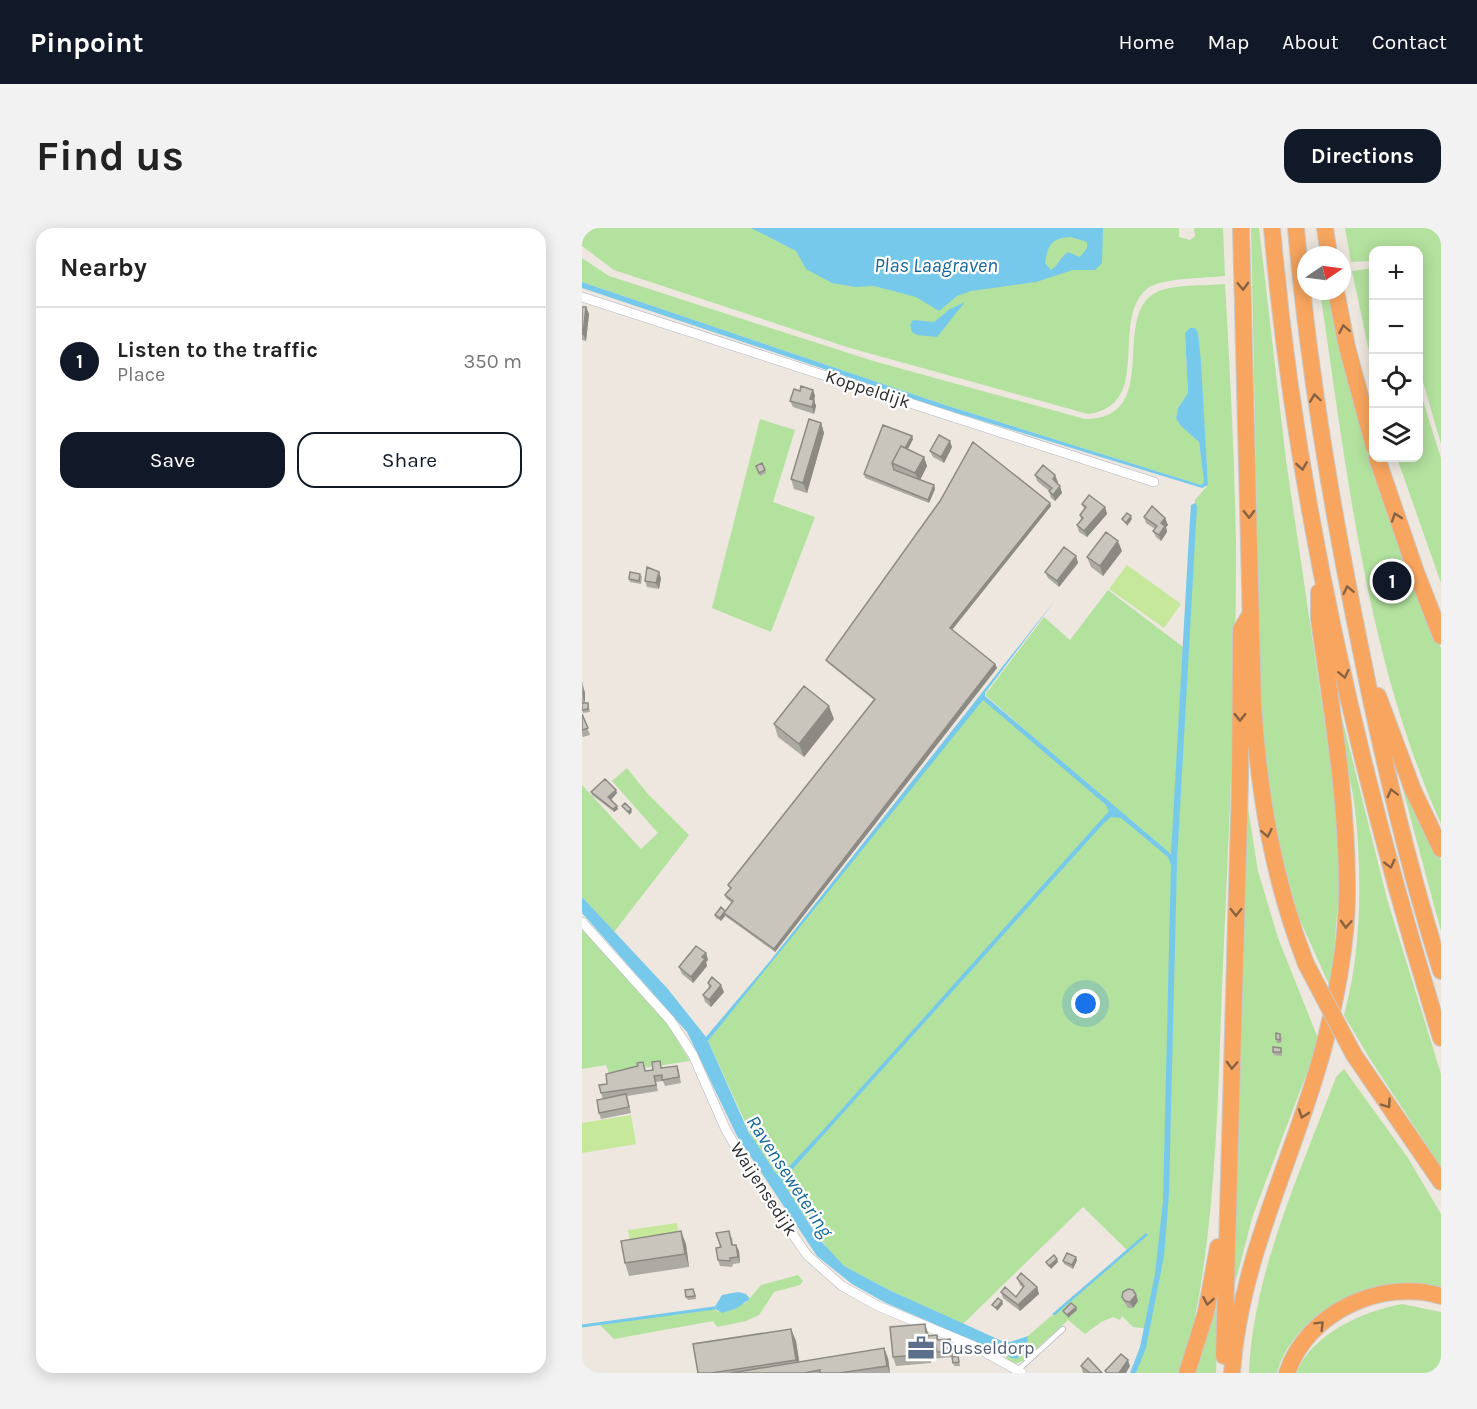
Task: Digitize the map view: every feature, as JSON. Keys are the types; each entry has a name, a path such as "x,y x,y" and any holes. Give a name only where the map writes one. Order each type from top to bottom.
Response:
{"highway":[{"path":"1241,228 1253,704 1262,807 1277,878 1306,964 1354,1055 1441,1182"},
{"path":"1272,228 1297,439 1319,567 1369,785 1414,952 1441,1038"},
{"path":"1296,228 1318,416 1360,647 1385,767 1441,971"},
{"path":"1325,228 1328,246"},
{"path":"1338,300 1347,347 1369,428"},
{"path":"1378,462 1416,572 1441,636"},
{"path":"1232,1373 1240,1304 1265,1216 1303,1114 1324,1046 1345,932 1347,850 1319,619 1319,567"},
{"path":"1224,1373 1240,781 1241,630 1251,613"},
{"path":"1360,647 1413,790 1441,849"},
{"path":"1187,1373 1206,1312 1228,1181"},
{"path":"1287,1373 1305,1340 1325,1319 1352,1303 1366,1297 1405,1290 1441,1296"}],"street":[{"name":"Koppeldijk","path":"582,297 1154,482"},
{"name":"Waijensedijk","path":"582,922 670,1020 693,1055 725,1128 751,1174 807,1255 843,1286 878,1306 974,1346 1020,1372"}],"lane":[{"path":"1020,1372 1063,1329"}],"green space":[{"path":"582,228 1179,228 1179,237 1190,240 1195,236 1194,228 1223,228 1225,276 1174,280 1148,288 1137,302 1131,320 1126,379 1120,395 1108,407 1088,414 850,348 614,270 582,246"},
{"path":"1251,228 1259,228 1286,460 1335,793 1340,877 1331,989 1286,889 1273,829 1261,713"},
{"path":"1345,228 1441,228 1441,444 1423,382 1423,246 1369,246 1369,261 1351,262 1351,246 1348,246"},
{"path":"582,258 609,276 873,361 1085,419 1109,414 1123,402 1130,385 1137,322 1143,304 1163,289 1225,284 1236,553 1230,810 1214,1170 1203,1272 1182,1373 1136,1373 1150,1329 1133,1327 1122,1316 1120,1320 1113,1317 1101,1322 1085,1334 1068,1320 1023,1361 1012,1365 1004,1360 1007,1356 1017,1359 1028,1336 1127,1250 1083,1207 963,1324 889,1290 844,1266 832,1255 757,1148 708,1041 982,696 1112,810 1166,852 985,695 1044,617 1070,640 1108,590 1183,647 1172,852 1168,854 1177,862 1195,500 1208,485 1197,330 1185,333 1188,393 1178,408 1176,418 1199,442 1204,482 1201,485 945,405 582,282"},
{"path":"1369,269 1369,351 1352,271"},
{"path":"1321,300 1332,300 1369,450 1369,462 1372,462 1377,483 1441,648 1441,824 1415,760 1394,695 1377,629 1362,562"},
{"path":"1423,401 1441,458 1441,583 1398,462 1423,462"},
{"path":"760,419 795,430 773,502 815,517 771,632 712,608"},
{"path":"1127,565 1181,604 1164,628 1109,589"},
{"path":"1342,718 1387,899 1441,1074 1441,1167 1344,1015 1357,939 1359,860 1355,809 1343,740"},
{"path":"627,768 647,793 689,835 614,932 582,897 582,785 641,849 658,833 612,781"},
{"path":"1400,779 1441,860 1441,931"},
{"path":"1247,802 1258,871 1278,938 1319,1041 1253,1215 1233,1291"},
{"path":"582,929 669,1026 690,1061 609,1073 606,1065 582,1069"},
{"path":"1344,1069 1408,1158 1441,1214 1441,1288 1417,1284 1391,1284 1342,1299 1320,1313 1301,1330 1287,1350 1277,1373 1249,1373 1252,1335 1269,1260 1294,1185 1336,1077"},
{"path":"631,1115 636,1144 582,1153 582,1123"},
{"path":"677,1223 680,1244 631,1251 628,1230"},
{"path":"798,1275 803,1281 800,1285 774,1292 759,1315 746,1321 717,1327 713,1321 614,1339 599,1324 714,1308 718,1312 746,1303 761,1285"},
{"path":"1220,1277 1216,1373 1192,1373"},
{"path":"1402,1304 1441,1312 1441,1373 1296,1373 1314,1347 1340,1326 1371,1312"}],"water":[{"name":"Plas Laagraven","path":"751,228 1103,228 1102,263 1095,270 1073,270 1036,282 971,291 957,296 939,311 916,297 874,286 855,287 832,283 806,269 796,251","holes":["1071,237 1087,242 1087,248 1080,257 1068,252 1051,270 1045,263 1049,247 1055,241"]},
{"path":"582,282 945,405 1201,485 1204,482 1199,442 1180,425 1176,418 1178,408 1188,393 1185,333 1190,328 1195,328 1198,332 1201,362 1208,485 1202,488 934,406 582,288"},
{"path":"965,302 937,337 917,335 912,332 910,325 913,320 934,322 950,309"},
{"path":"1195,503 1197,506 1177,863 1169,1194 1164,1256 1146,1348 1136,1373 1130,1373 1140,1347 1155,1274 1163,1201 1171,865 1168,857 1121,818 1111,817 1103,824 782,1181 819,1239 844,1266 889,1290 1002,1341 1010,1342 1028,1336 1027,1343 1020,1349 1021,1354 1017,1359 1012,1358 886,1303 852,1284 817,1256 737,1136 687,1032 582,913 582,897 667,988 706,1037 770,961 1056,599 985,696 1171,854 1191,505","holes":["983,700 1106,805 1109,811 824,1129 782,1174 777,1175 748,1131 708,1041"]},
{"path":"1146,1233 1148,1235 1055,1315 1052,1314"},
{"path":"738,1292 746,1294 750,1299 737,1308 722,1313 714,1308 722,1295"}],"building":[{"path":"582,307 586,307 583,334 582,334"},
{"path":"801,386 813,390 810,399 814,400 812,407 790,401 794,389 800,391"},
{"path":"809,419 821,423 803,483 791,479"},
{"path":"883,425 912,436 905,448 901,446 892,463 894,470 934,485 928,500 864,474"},
{"path":"939,435 950,441 941,457 930,451"},
{"path":"973,442 1050,503 950,628 995,664 774,949 724,913 733,901 725,895 731,888 728,885 875,699 826,660 940,501"},
{"path":"901,446 924,457 915,473 892,463"},
{"path":"762,463 765,470 759,473 756,466"},
{"path":"1043,465 1055,475 1053,479 1060,486 1053,495 1049,491 1052,488 1035,475"},
{"path":"1089,495 1105,507 1084,531 1077,525 1083,518 1080,515 1086,507 1082,504"},
{"path":"1152,506 1165,518 1161,523 1165,526 1159,535 1153,531 1157,526 1144,517"},
{"path":"1127,513 1131,516 1126,523 1122,519"},
{"path":"1106,532 1118,541 1100,566 1087,557"},
{"path":"1064,547 1076,556 1057,581 1045,572"},
{"path":"647,567 659,572 656,583 645,581"},
{"path":"630,572 640,574 639,581 629,579"},
{"path":"804,686 829,706 799,744 774,724"},
{"path":"582,703 588,703 588,709 582,710"},
{"path":"582,714 588,728 582,730"},
{"path":"605,779 616,790 608,797 617,806 613,809 591,792"},
{"path":"625,803 631,809 628,812 622,806"},
{"path":"721,907 725,911 720,918 715,915"},
{"path":"696,946 706,953 702,957 705,959 691,977 679,967"},
{"path":"712,977 721,985 709,1000 703,995 711,986 708,983"},
{"path":"1276,1033 1280,1034 1280,1040 1276,1039"},
{"path":"1273,1047 1281,1048 1281,1052 1273,1052"},
{"path":"660,1061 661,1068 677,1066 679,1077 662,1080 662,1075 654,1076 656,1085 601,1093 599,1085 607,1084 606,1074 638,1066 637,1063 643,1062 645,1071 653,1070 652,1062"},
{"path":"626,1094 629,1107 599,1113 597,1100"},
{"path":"681,1231 685,1254 625,1263 621,1241"},
{"path":"729,1231 732,1245 736,1245 738,1257 730,1258 730,1261 718,1260 716,1248 721,1247 716,1233"},
{"path":"1067,1253 1076,1257 1072,1265 1063,1261"},
{"path":"1054,1255 1057,1259 1049,1266 1046,1262"},
{"path":"1021,1273 1037,1287 1018,1305 1001,1292 1005,1287 1016,1297 1024,1286 1017,1278"},
{"path":"693,1289 695,1296 686,1297 685,1290"},
{"path":"1128,1289 1133,1290 1136,1295 1130,1302 1125,1301 1122,1297 1123,1292"},
{"path":"998,1298 1002,1301 996,1308 992,1305"},
{"path":"1071,1303 1076,1307 1067,1315 1063,1311"},
{"path":"925,1324 927,1341 935,1341 936,1349 927,1350 928,1354 893,1357 890,1327"},
{"path":"791,1329 796,1360 698,1373 693,1344"},
{"path":"937,1335 937,1340 950,1339 951,1351 937,1352 935,1341 928,1341 927,1336"},
{"path":"884,1348 887,1366 839,1373 820,1373 820,1370 804,1373 731,1373"},
{"path":"1121,1354 1128,1360 1119,1373 1107,1373 1105,1371"},
{"path":"958,1356 959,1362 953,1363 952,1357"},
{"path":"1088,1358 1102,1373 1090,1373 1081,1366"}],"waterway":[{"path":"582,1326 714,1308"}],"place":[{"name":"Listen to the traffic","path":"1392,581"},
{"name":"Dusseldorp","path":"921,1348"}],"water label":[{"name":"Ravensewetering","path":"790,1176"}]}
